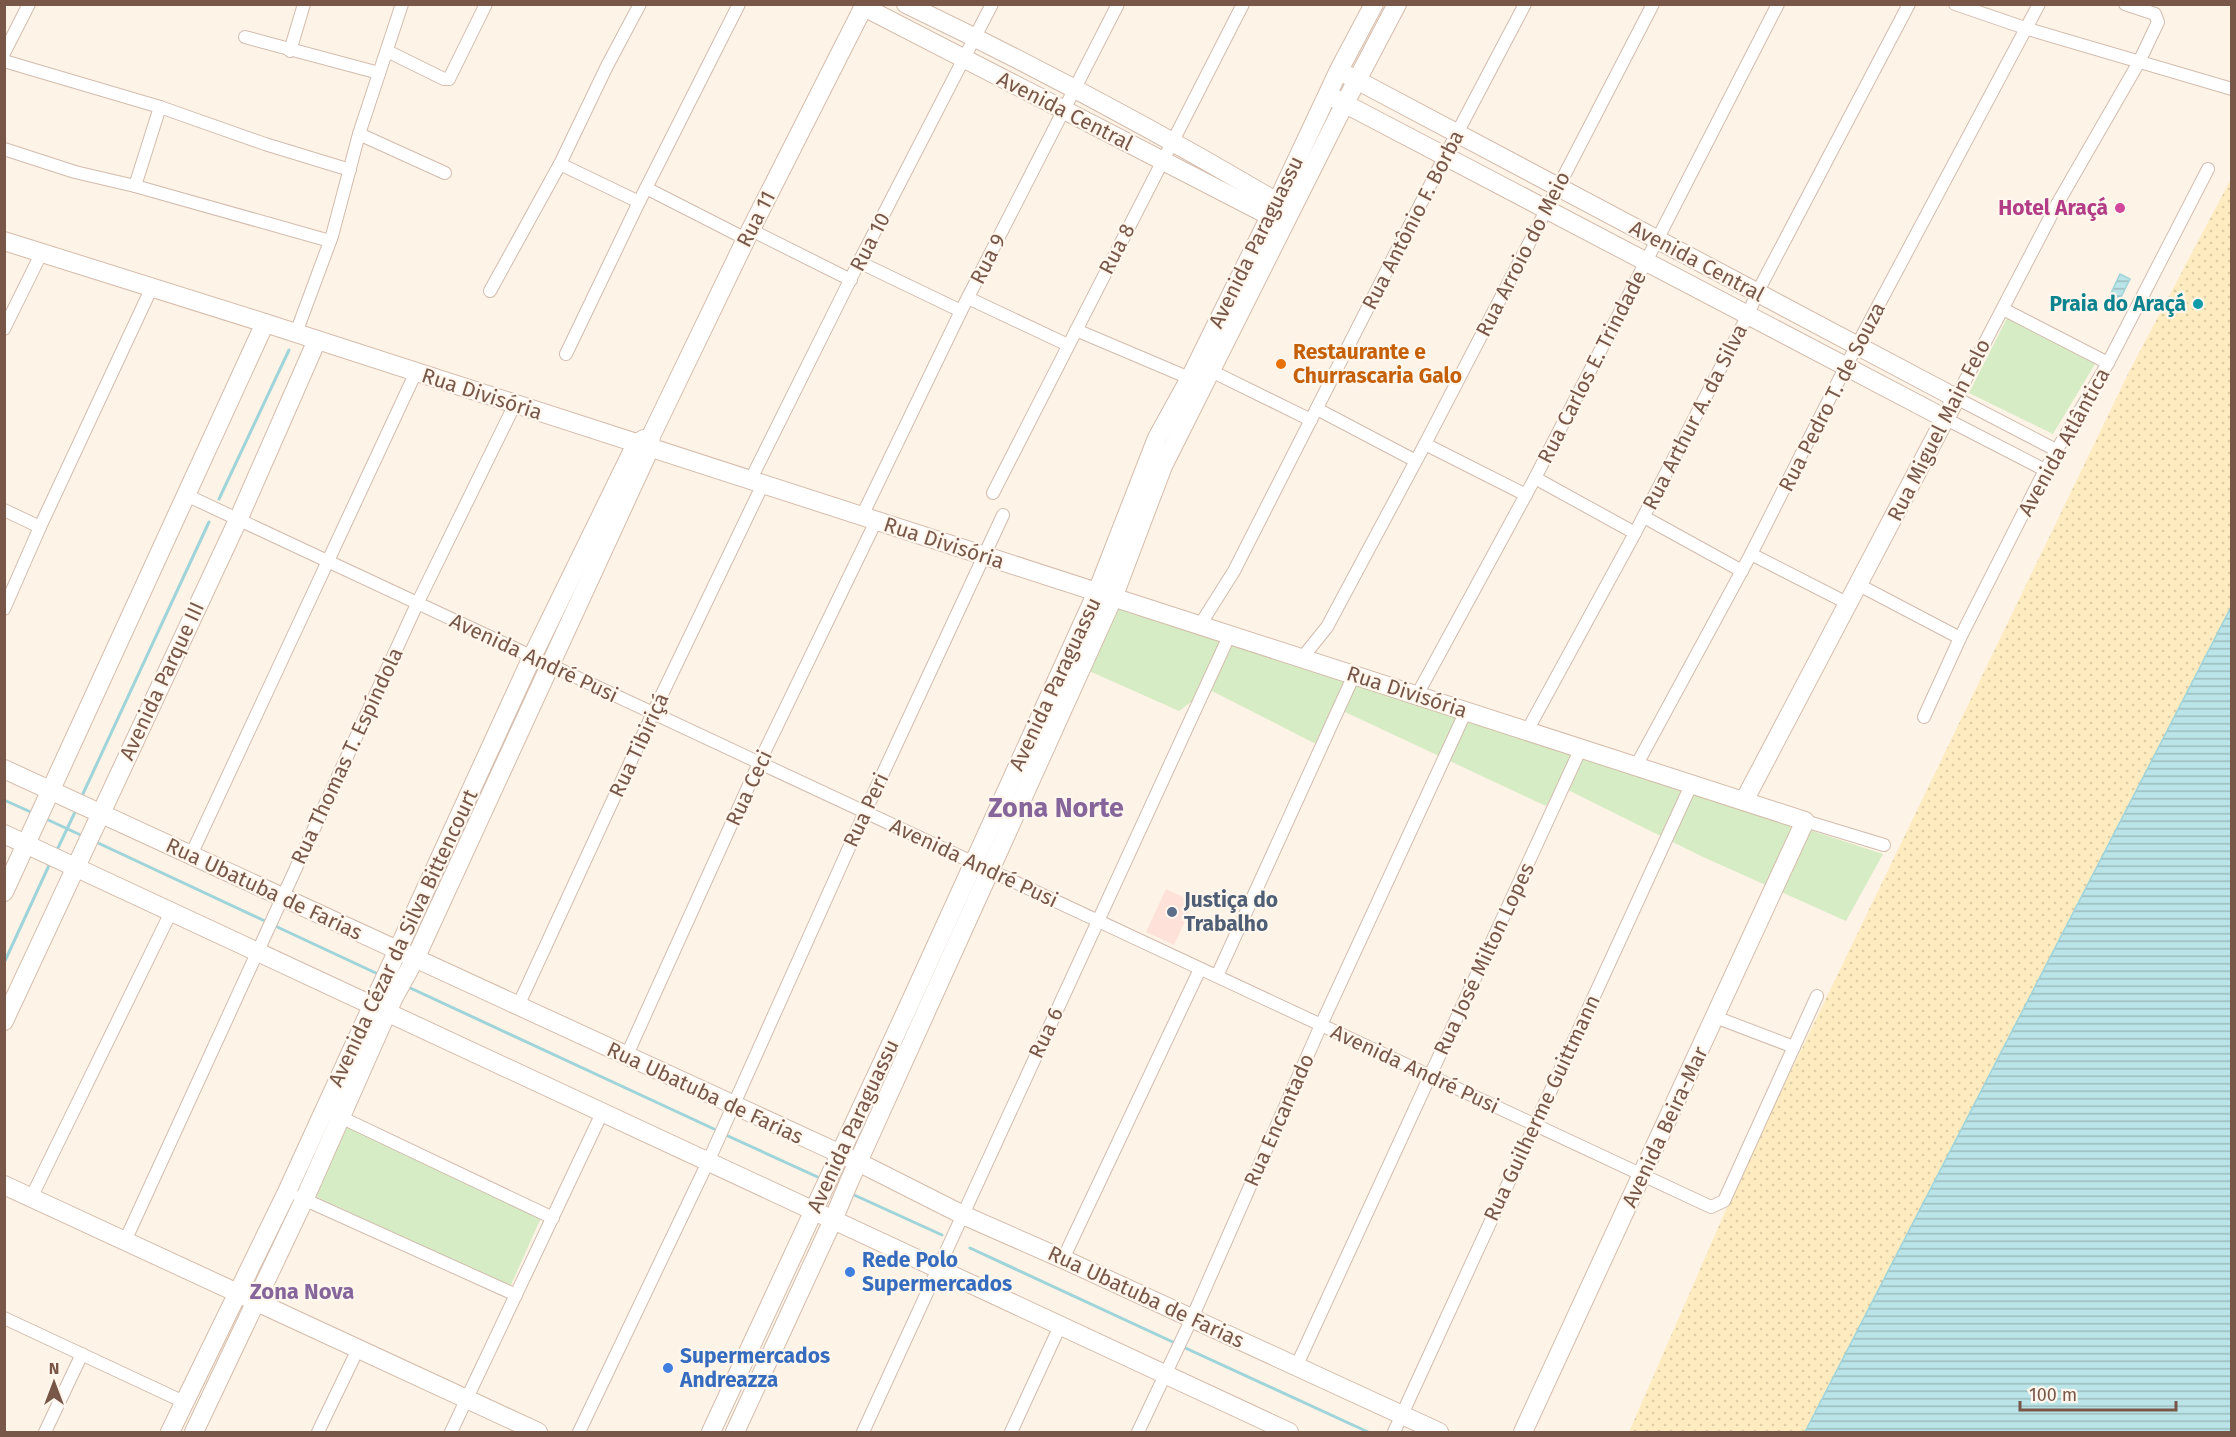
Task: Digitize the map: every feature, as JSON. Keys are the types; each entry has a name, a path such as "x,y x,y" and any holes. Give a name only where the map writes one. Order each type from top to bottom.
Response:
{"street":[{"path":"4,53 29,4"},
{"path":"290,51 303,4"},
{"path":"296,333 330,241 359,134 402,4"},
{"path":"387,51 444,79 449,79 486,4"},
{"path":"490,291 560,164 640,4"},
{"path":"566,354 639,202 739,4"},
{"name":"Avenida Central","path":"906,4 1172,141 1274,209"},
{"name":"Rua 10","path":"756,482 851,280 992,4"},
{"name":"Rua 9","path":"869,519 961,311 1118,4"},
{"name":"Rua 8","path":"993,494 1244,4"},
{"name":"Avenida Paraguassu","path":"735,1432 990,871 1200,374 1327,95 1374,4"},
{"name":"Avenida Paraguassu","path":"1200,374 1397,4"},
{"name":"Rua Antônio F. Borba","path":"1200,625 1234,571 1525,4"},
{"name":"Rua Arroio do Meio","path":"1302,658 1327,627 1414,460 1425,444 1653,4"},
{"name":"Rua Carlos E. Trindade","path":"1417,695 1535,478 1778,4"},
{"name":"Rua Arthur A. da Silva","path":"1527,731 1644,517 1748,315 1757,293 1910,4"},
{"path":"1955,4 2232,89"},
{"name":"Rua Pedro T. de Souza","path":"1636,766 1751,554 1846,366 2039,4"},
{"name":"Rua Miguel Main Felo","path":"1744,801 2056,206 2139,62 2157,18 2154,14 2126,4"},
{"name":"Avenida Central","path":"863,5 1162,162 1274,209"},
{"name":"Rua 11","path":"646,442 863,5"},
{"path":"245,37 290,51 379,73"},
{"path":"4,61 160,107 265,144 350,170"},
{"name":"Avenida Central","path":"1339,70 1557,188 2056,450"},
{"name":"Avenida Central","path":"1327,95 2045,470"},
{"path":"135,186 160,107"},
{"path":"359,134 445,173"},
{"path":"4,149 75,172 135,186 330,241"},
{"path":"560,164 639,202"},
{"name":"Avenida Atlântica","path":"1924,717 1960,638 2045,470 2108,363 2208,169"},
{"path":"646,188 851,280"},
{"name":"Rua Divisória","path":"4,241 514,404 646,442 756,482 869,519 1884,845"},
{"path":"4,329 42,252"},
{"path":"860,262 961,311"},
{"path":"4,609 152,287"},
{"path":"968,298 1068,345"},
{"path":"2003,309 2108,363"},
{"path":"4,892 32,843 53,798 186,495 265,323"},
{"path":"1076,330 1314,414 1414,460"},
{"name":"Avenida Parque III","path":"4,1021 93,831 94,810 238,520 317,340"},
{"path":"191,855 416,372"},
{"name":"Rua Thomas T. Espíndola","path":"125,1241 417,603 514,404"},
{"name":"Avenida Cézar da Silva Bittencourt","path":"403,961 532,657 646,442"},
{"name":"Avenida Cézar da Silva Bittencourt","path":"170,1432 286,1194 332,1113 403,961 550,665 646,442"},
{"path":"1425,444 1526,495"},
{"path":"1535,478 1635,534"},
{"name":"Rua Tibiriçá","path":"518,1006 756,482"},
{"name":"Avenida André Pusi","path":"186,495 1711,1207 1724,1201 1794,1047"},
{"path":"4,510 40,527"},
{"name":"Rua Peri","path":"708,1162 865,812 1003,515"},
{"path":"1644,517 1742,571"},
{"name":"Rua Ceci","path":"626,1057 869,519"},
{"path":"1751,554 1849,604"},
{"path":"1859,585 1960,638"},
{"name":"Avenida Paraguassu","path":"711,1432 973,863 1105,595"},
{"name":"Rua 6","path":"863,1432 1230,634"},
{"path":"1216,976 1354,675"},
{"name":"Rua Encantado","path":"1138,1432 1170,1367 1322,1025 1466,711"},
{"name":"Rua José Milton Lopes","path":"1296,1367 1581,748"},
{"name":"Rua Ubatuba de Farias","path":"4,769 53,798 94,810 191,855 282,898 403,961 518,1006 840,1156 858,1162 963,1215 1063,1259 1188,1326 1296,1367 1397,1426 1439,1432"},
{"name":"Rua Guilherme Guittmann","path":"1397,1426 1692,783"},
{"name":"Avenida Beira-Mar","path":"1523,1432 1805,820"},
{"path":"4,834 32,843 59,860 79,861 171,912 260,947 383,1004 602,1113 708,1162 836,1213 939,1270 1060,1326 1170,1367 1267,1428 1289,1432"},
{"path":"31,1198 171,912"},
{"path":"1063,1259 1200,969"},
{"path":"1715,1017 1794,1047 1817,996"},
{"path":"332,1113 553,1218"},
{"name":"Avenida Cézar da Silva Bittencourt","path":"194,1432 305,1198 332,1113"},
{"path":"451,1432 602,1113"},
{"path":"579,1432 708,1162"},
{"path":"4,1185 538,1432"},
{"path":"286,1194 305,1198 516,1295"},
{"path":"4,1318 184,1402"},
{"path":"1011,1432 1060,1326"},
{"path":"318,1432 358,1349"},
{"path":"45,1432 82,1354"}],"shaded area":[{"name":"Justiça do Trabalho","path":"1166,889 1194,902 1174,945 1146,932"}],"green space":[{"path":"2007,318 2095,364 2053,434 1969,393"},
{"path":"1114,603 1883,854 1846,921 1701,856 1558,785 1546,806 1345,712 1316,744 1208,689 1179,711 1087,670"},
{"path":"343,1124 541,1218 510,1287 310,1194"}],"sand":[{"path":"2231,179 2231,607 1805,1432 1629,1432 1746,1164 2130,370"}],"water":[{"path":"2120,274 2130,279 2114,311 2105,306"},
{"path":"2231,607 2231,1432 1805,1432"}],"waterway":[{"path":"219,499 289,350"},
{"path":"81,798 209,522"},
{"path":"4,800 33,813"},
{"path":"57,850 76,810"},
{"path":"44,818 85,837"},
{"path":"96,842 267,922"},
{"path":"4,963 51,861"},
{"path":"273,925 378,974"},
{"path":"406,986 714,1129"},
{"path":"728,1136 822,1179"},
{"path":"852,1194 942,1235"},
{"path":"970,1248 1175,1343"},
{"path":"1181,1346 1368,1432"}],"place":[{"name":"Hotel Araçá","path":"2120,208"},
{"name":"Praia do Araçá","path":"2198,304"},
{"name":"Restaurante e Churrascaria Galo","path":"1281,364"},
{"name":"Justiça do Trabalho","path":"1172,912"},
{"name":"Rede Polo Supermercados","path":"850,1272"},
{"name":"Supermercados Andreazza","path":"668,1368"}],"district":[{"name":"Zona Norte","path":"1056,808"},
{"name":"Zona Nova","path":"302,1291"}]}
